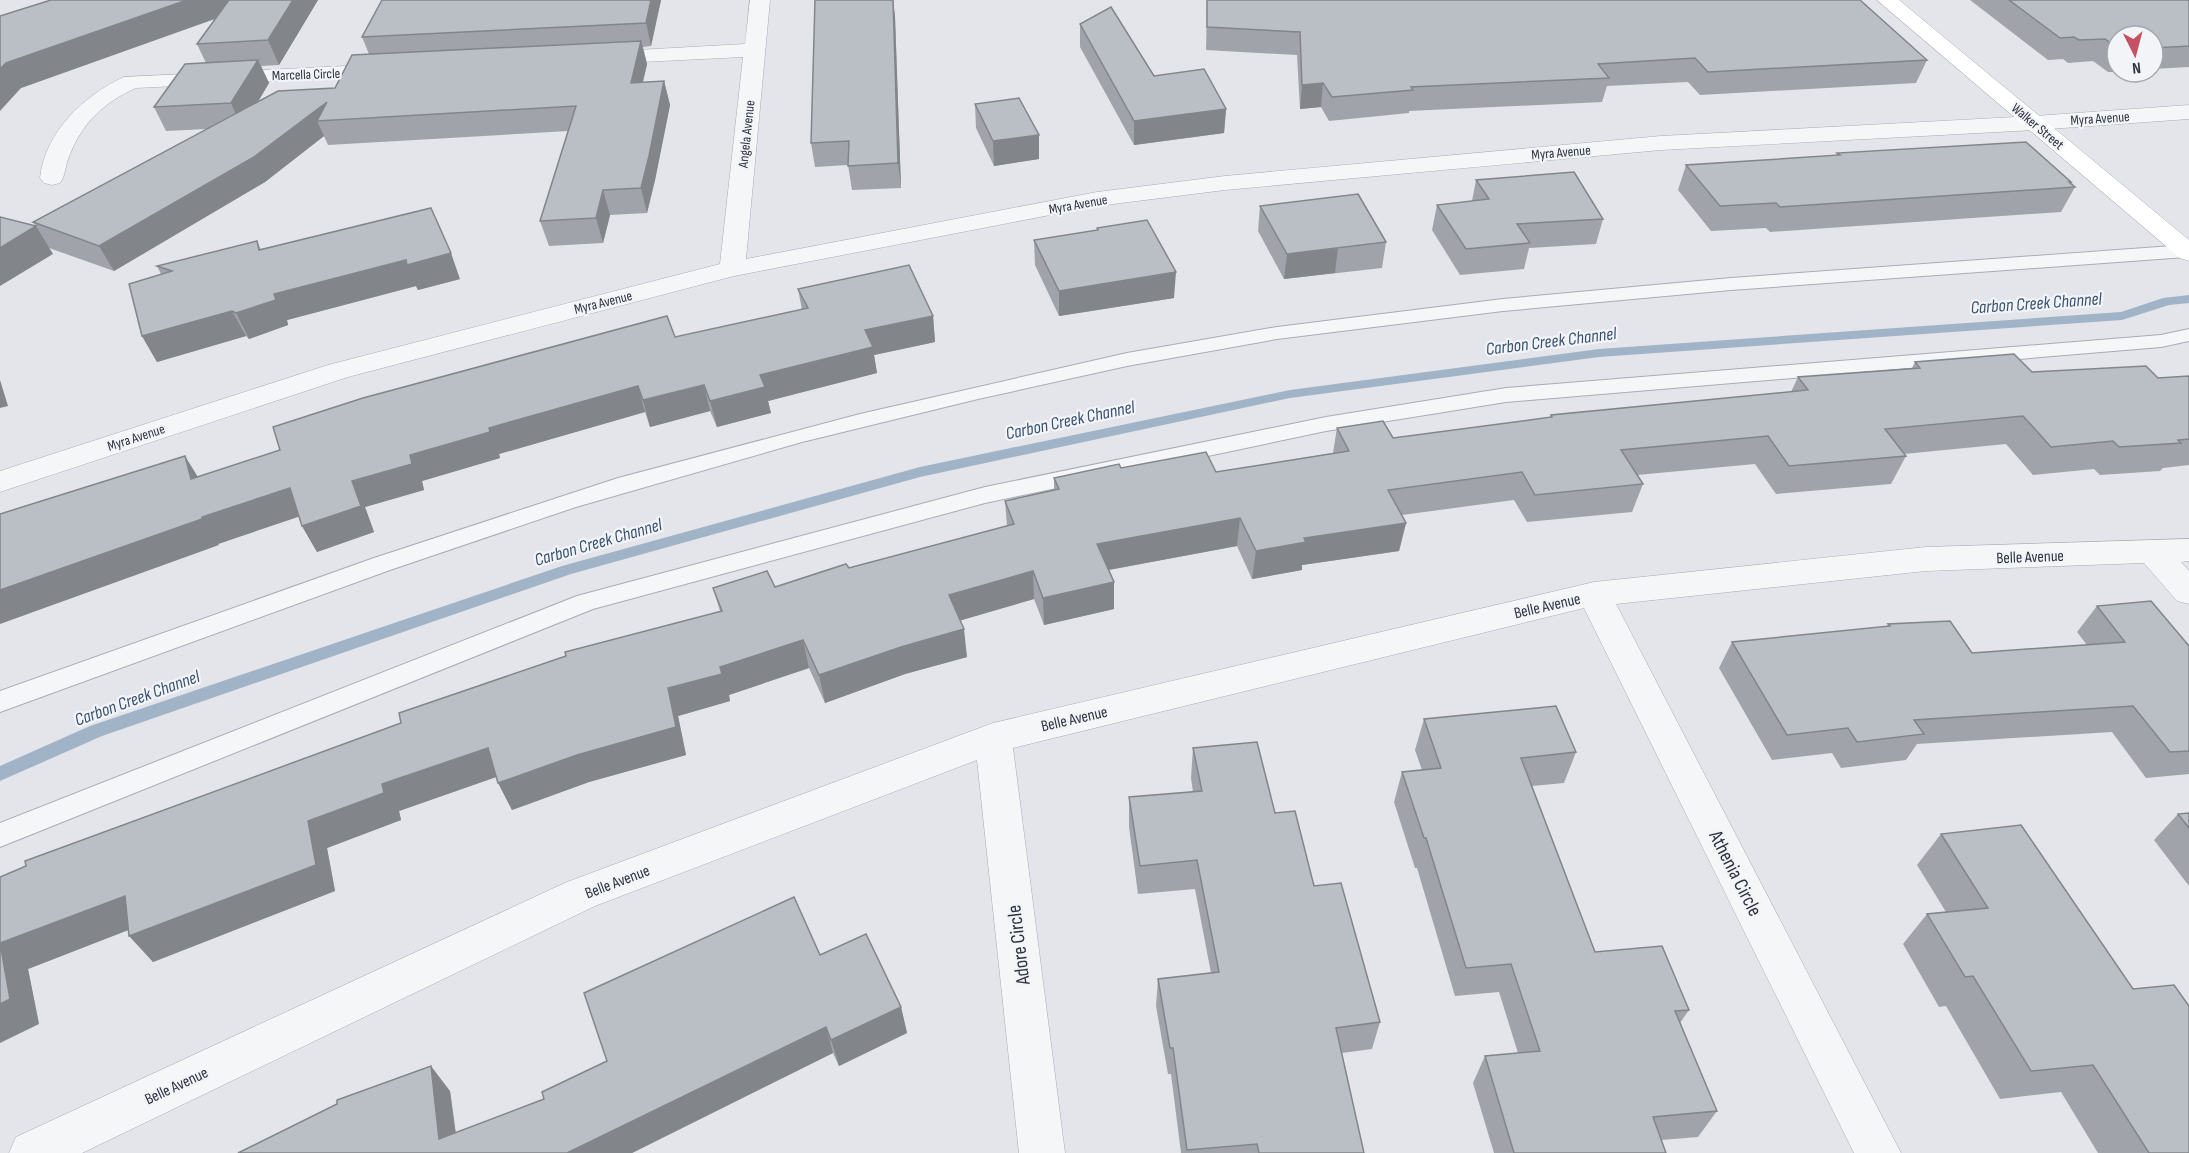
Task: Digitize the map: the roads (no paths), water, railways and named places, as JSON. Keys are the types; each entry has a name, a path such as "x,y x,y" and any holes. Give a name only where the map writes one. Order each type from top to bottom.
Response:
{"main road":[{"name":"Walker Street","path":"1887,0 2188,252"}],"street":[{"name":"Angela Avenue","path":"732,269 760,0"},
{"path":"578,60 755,50"},
{"name":"Marcella Circle","path":"52,178 52,163 79,116 104,95 132,82 412,69"},
{"name":"Myra Avenue","path":"0,482 338,370 732,269 1097,199 1225,183 1660,143 2035,123 2189,111"},
{"name":"Belle Avenue","path":"32,1153 581,894 993,738 1594,594 1926,559 2189,550"},
{"path":"2153,552 2189,592"},
{"name":"Athenia Circle","path":"1594,594 1878,1153"},
{"name":"Adore Circle","path":"993,738 1042,1153"}],"lane":[{"path":"0,702 317,586 515,518 706,460 872,417 1075,370 1274,333 1652,290 2188,252"},
{"path":"0,835 586,602 985,495 1326,424 1506,395 2150,342 2189,335"}],"waterway":[{"name":"Carbon Creek Channel","path":"0,774 96,731 567,570 920,472 1290,394 1599,353 2122,316 2167,301 2189,299"}]}
